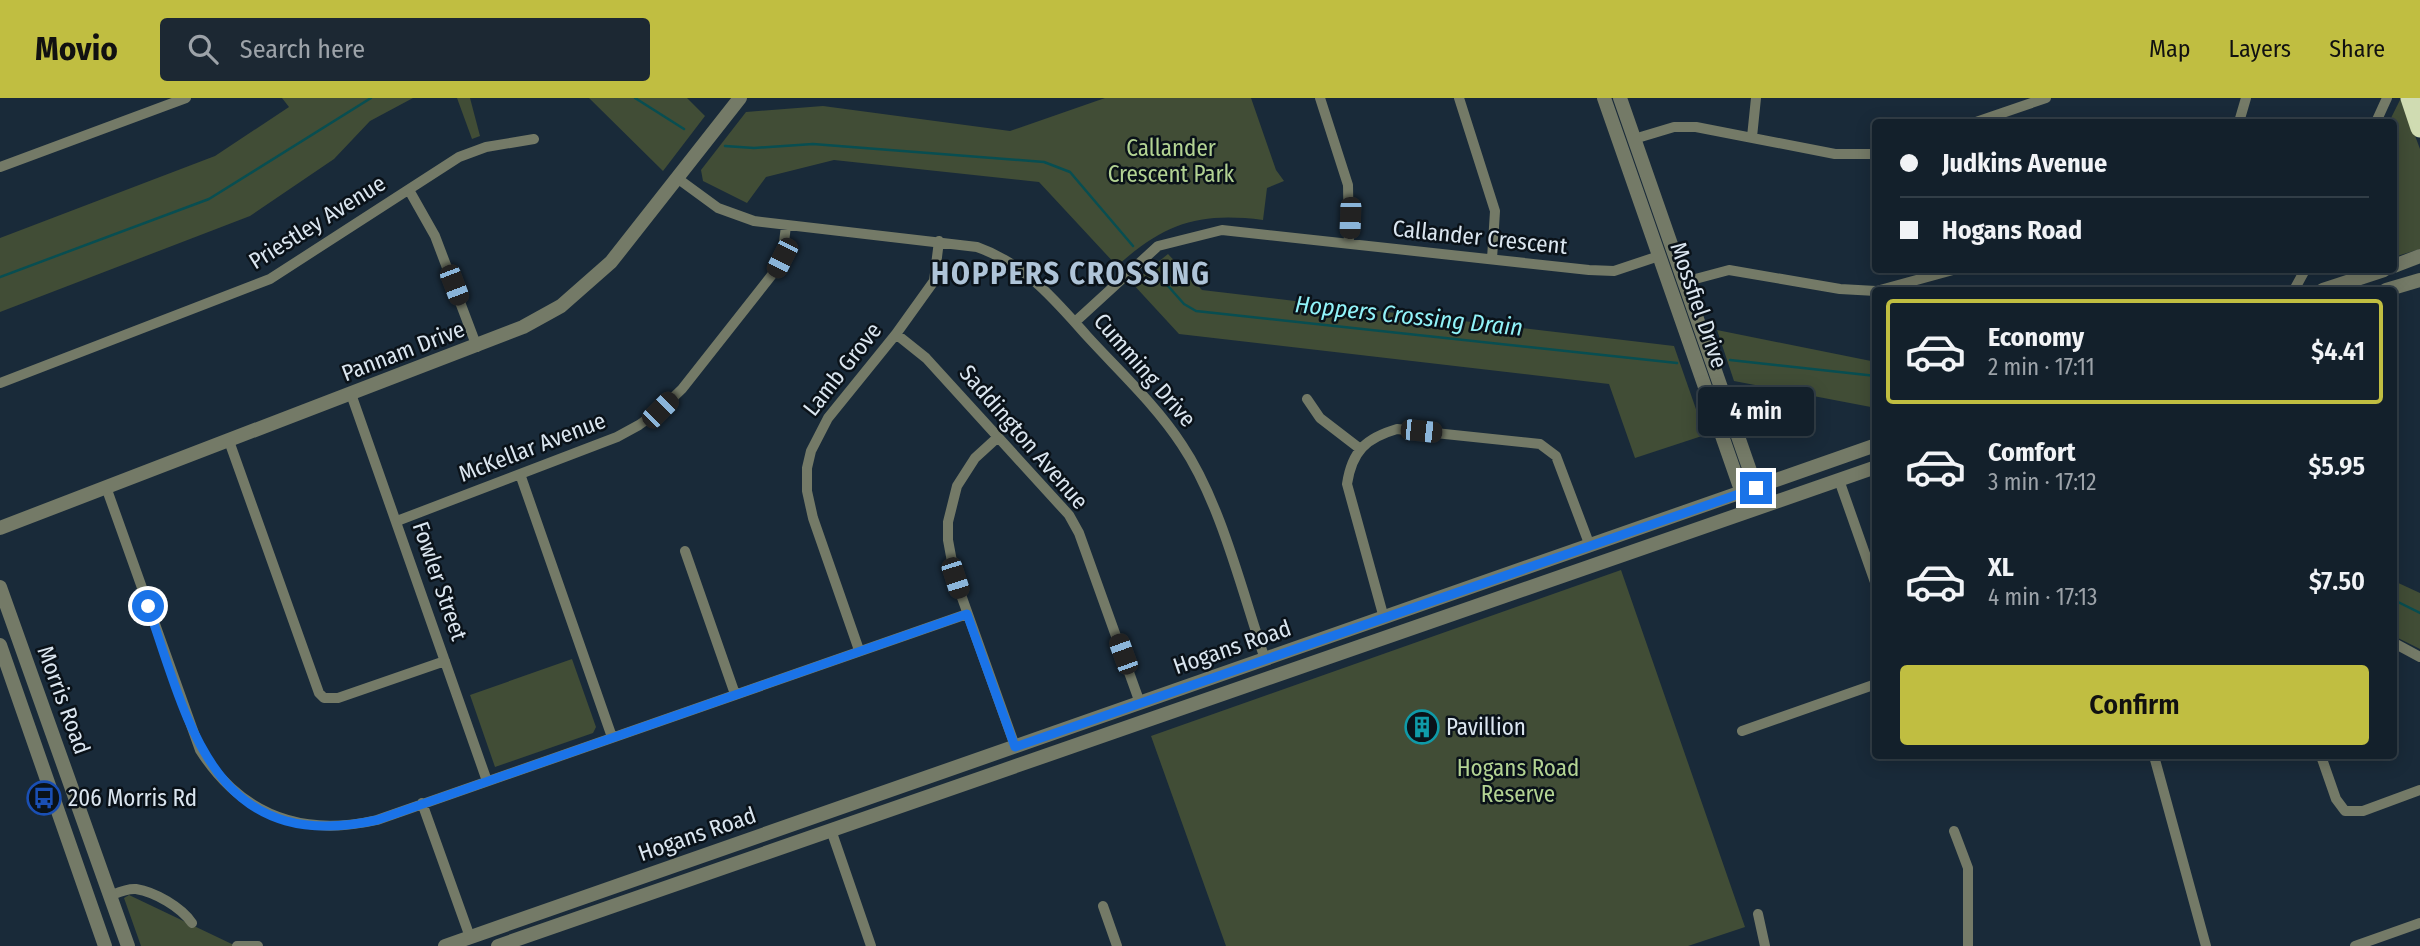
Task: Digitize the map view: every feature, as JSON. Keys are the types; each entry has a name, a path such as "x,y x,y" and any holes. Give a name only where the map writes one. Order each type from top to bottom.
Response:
{"highway":[{"path":"2410,98 2420,128"}],"street":[{"path":"0,167 186,98"},
{"name":"Pannam Drive","path":"0,528 477,347 523,327 561,306 592,281 619,253 740,98"},
{"path":"1320,98 1346,176 1350,210 1349,243"},
{"path":"1459,98 1492,194 1496,231 1492,259"},
{"name":"Mossfiel Drive","path":"1604,98 1742,493 1755,509"},
{"name":"Mossfiel Drive","path":"1620,98 1756,488 1755,509"},
{"path":"1752,138 1756,98"},
{"path":"1985,119 2046,98"},
{"path":"2240,119 2245,98"},
{"path":"2377,119 2387,98"},
{"path":"1620,144 1674,127 1696,127 1835,154 1872,154"},
{"name":"Priestley Avenue","path":"0,383 270,279 442,167 475,150 534,139"},
{"name":"Cumming Drive","path":"677,178 718,208 754,221 976,247 1017,266 1074,322 1168,424 1194,464 1214,510 1265,659"},
{"path":"409,190 435,236 477,347"},
{"name":"McKellar Avenue","path":"397,521 617,437 660,410 699,369 775,271 782,258 786,226"},
{"name":"Callander Crescent","path":"1074,322 1158,246 1222,230 1614,271 1659,256"},
{"name":"Lamb Grove","path":"859,650 811,511 807,468 818,433 828,418 896,334 934,281 939,241"},
{"path":"1659,256 1674,252"},
{"path":"2397,265 2420,256"},
{"path":"1670,287 1729,270 1751,271 1840,289 1872,290"},
{"path":"1889,287 1942,273"},
{"path":"2332,287 2375,273"},
{"path":"2396,287 2420,280"},
{"name":"Saddington Avenue","path":"896,334 926,358 1069,515 1079,533 1140,703"},
{"name":"Fowler Street","path":"351,394 487,781"},
{"path":"1307,399 1320,418 1359,448"},
{"path":"1384,618 1346,484 1350,466 1359,448 1376,435 1398,429 1540,444 1556,456 1590,546"},
{"path":"998,437 965,471 957,486 948,522 949,558 1015,747"},
{"path":"229,441 316,687 324,698"},
{"name":"Hogans Road","path":"445,946 1872,445"},
{"name":"Hogans Road","path":"498,946 1184,710 1270,677 1872,468"},
{"path":"520,474 612,737"},
{"path":"1839,480 1872,574"},
{"path":"106,487 195,738 207,761 232,790 267,813 309,825 328,827 377,820 967,614"},
{"path":"685,551 735,694"},
{"name":"Morris Road","path":"0,587 128,946"},
{"name":"Morris Road","path":"0,645 105,946"},
{"path":"2397,645 2420,657"},
{"path":"1265,659 1270,677"},
{"path":"324,698 338,698 445,661"},
{"path":"1742,731 1872,685"},
{"path":"1170,693 1184,710"},
{"path":"319,709 324,698"},
{"path":"2155,759 2206,946"},
{"path":"2322,759 2336,799 2345,811 2363,811 2420,790"},
{"path":"422,803 470,937"},
{"path":"824,814 871,946"},
{"path":"1954,831 1968,869 1968,946"},
{"path":"109,896 134,889 144,892 179,909 192,923"},
{"path":"1104,906 1117,946"},
{"path":"1758,914 1765,946"},
{"path":"2355,946 2420,923"},
{"path":"2389,934 2392,946"},
{"path":"237,946 258,946"}],"green space":[{"path":"282,98 413,98 370,121 334,159 250,216 0,312 0,238 215,156 289,107"},
{"path":"457,98 470,98 480,136 472,139"},
{"path":"589,98 687,98 705,116 663,171"},
{"name":"Callander Crescent Park","path":"1105,98 1251,98 1276,170 1284,181 1267,188 1263,220 1220,218 1184,224 1151,240 1117,266 1039,182 834,160 766,177 747,203 703,181 701,170 746,112 823,106 1010,131"},
{"path":"2401,98 2420,149 2420,249 2397,256 2397,119 2390,119"},
{"path":"1168,254 1202,290 1674,346 1705,435 1635,458 1609,384 1179,334 1132,283"},
{"path":"1717,330 1872,361 1872,407 1734,381"},
{"name":"Hogans Road Reserve","path":"1621,570 1745,927 1688,946 1226,946 1151,736"},
{"path":"2397,582 2420,593 2420,649 2397,638"},
{"path":"572,659 596,727 593,733 495,767 470,695"},
{"path":"129,895 236,946 141,946 124,898"}],"waterway":[{"name":"Hoppers Crossing Drain","path":"0,277 209,199 371,98"},
{"name":"Hoppers Crossing Drain","path":"635,98 684,129"},
{"name":"Hoppers Crossing Drain","path":"725,146 754,148 813,144 1044,162 1070,172 1133,246"},
{"name":"Hoppers Crossing Drain","path":"1153,269 1184,304 1196,311 1677,363"},
{"name":"Hoppers Crossing Drain","path":"1730,360 1872,376"},
{"name":"Hoppers Crossing Drain","path":"2397,602 2420,613"}],"place":[{"name":"Pavillion","path":"1422,727"},
{"name":"206 Morris Rd","path":"44,798"}],"district":[{"name":"HOPPERS CROSSING","path":"1071,274"}],"route":[{"path":"148,606 195,738 207,761 232,790 248,803 288,820 328,827 377,820 967,614 1015,747 1756,488"}]}
